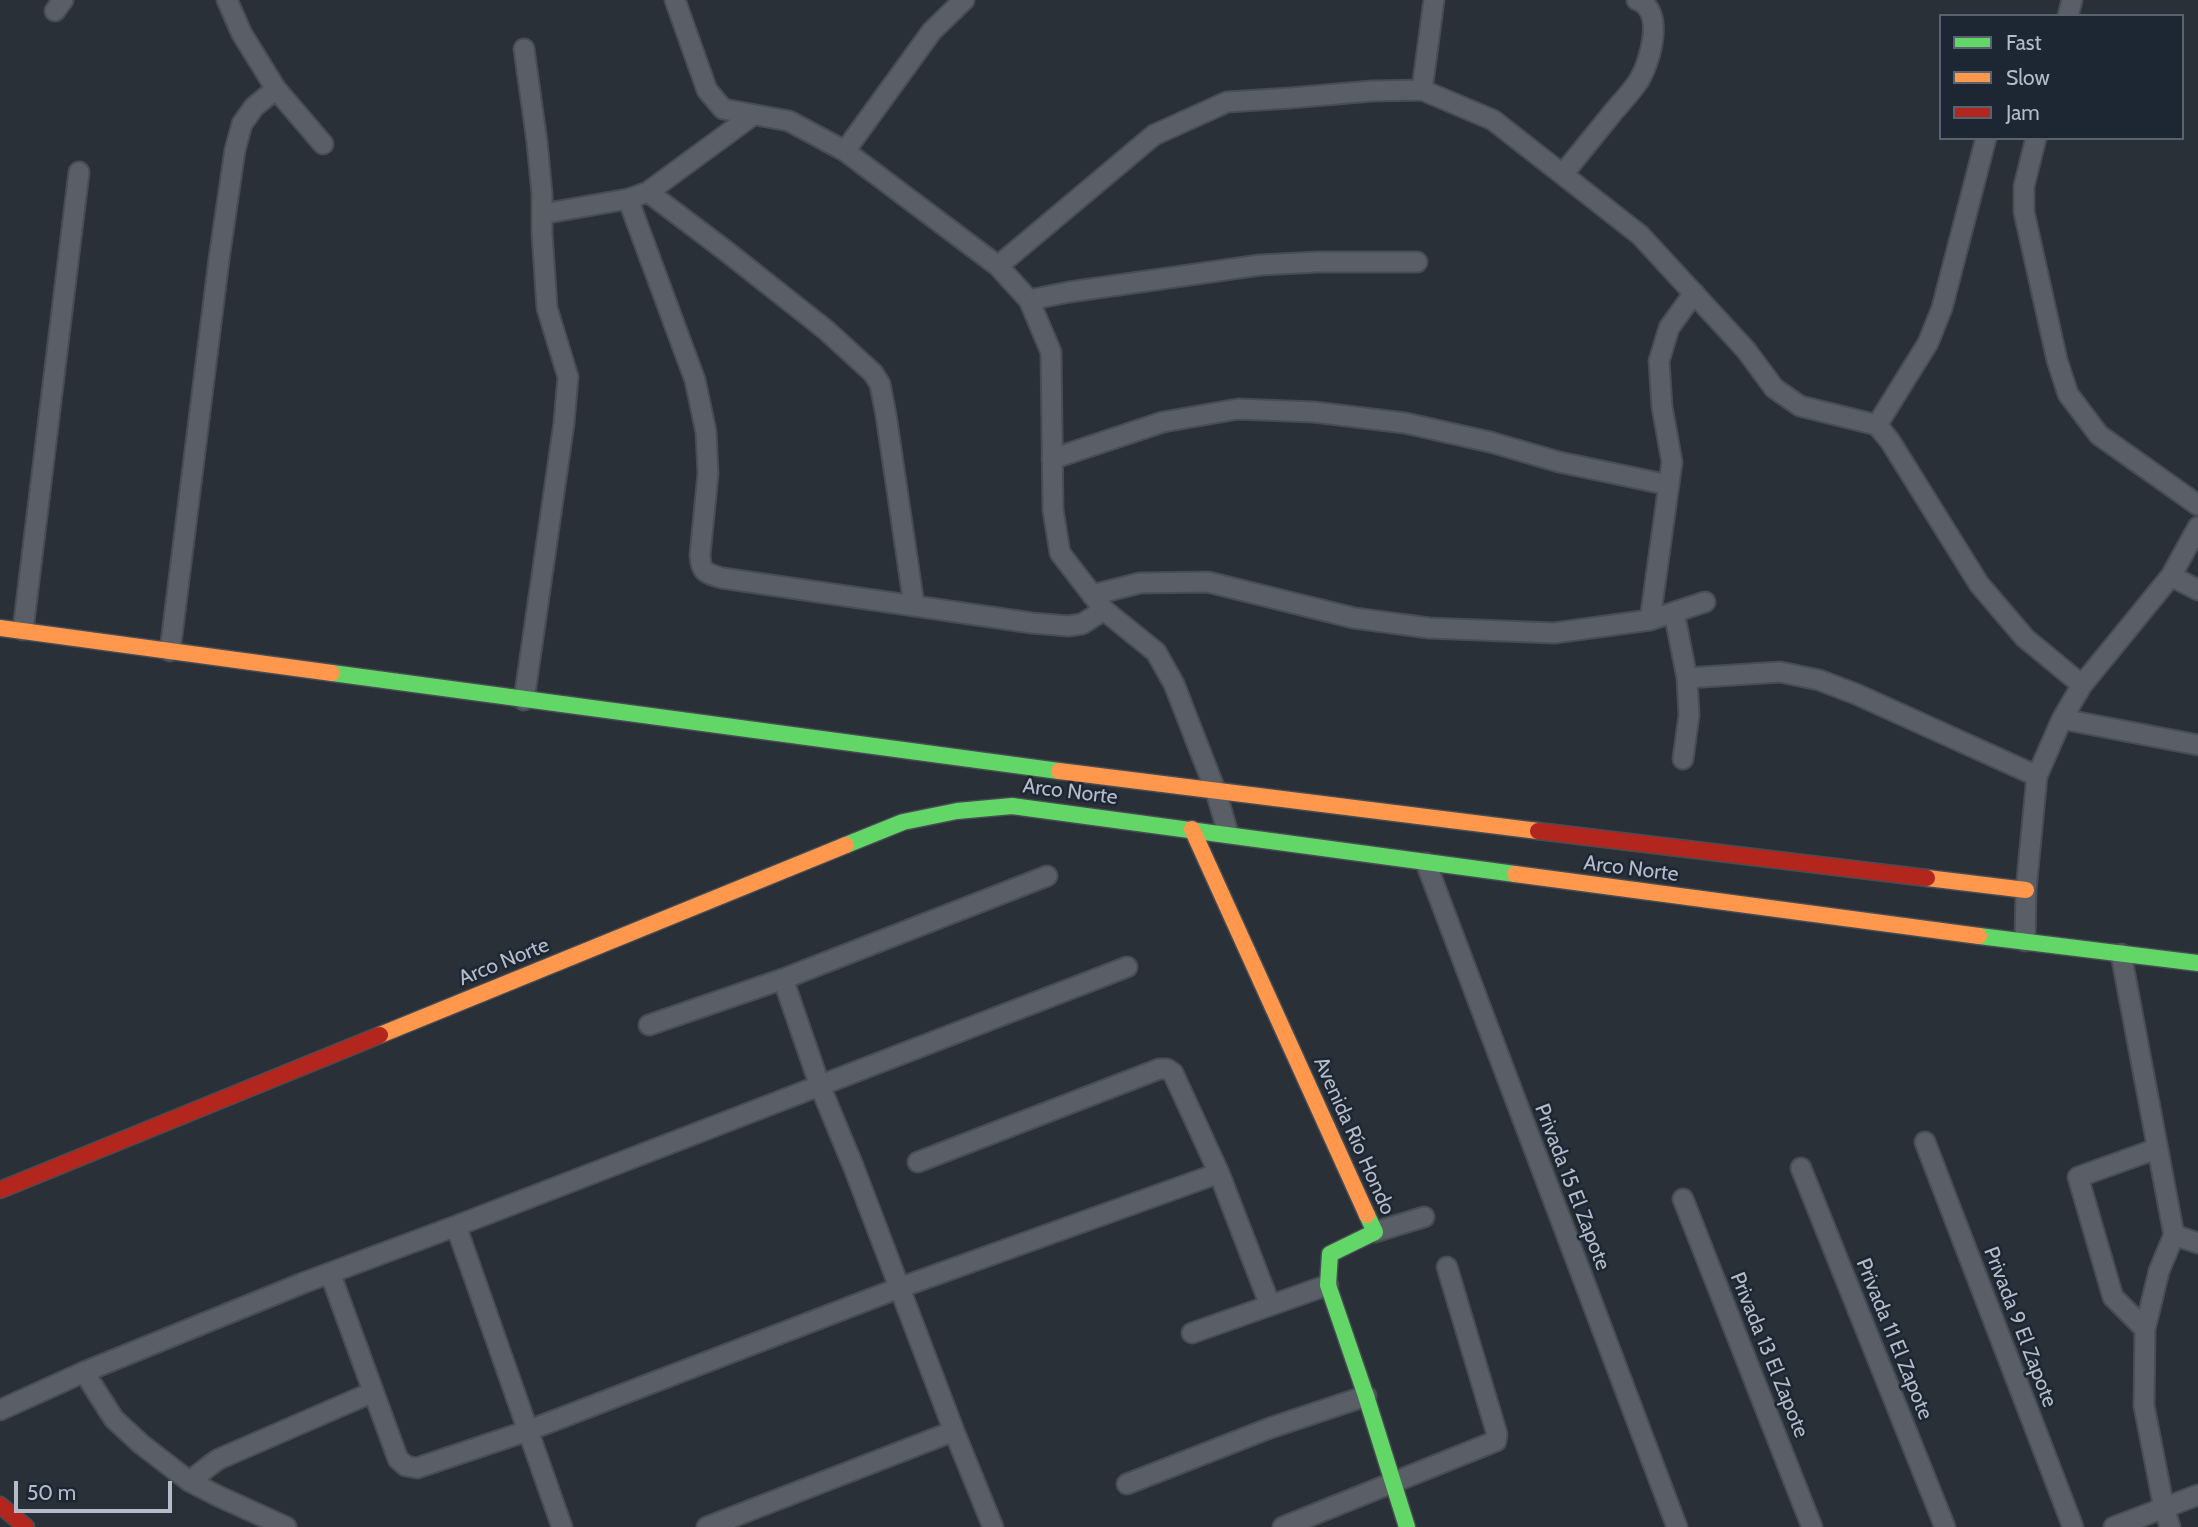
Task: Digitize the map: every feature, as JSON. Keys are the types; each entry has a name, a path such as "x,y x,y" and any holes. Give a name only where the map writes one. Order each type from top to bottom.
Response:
{"main road":[{"path":"0,628 1216,792 2026,890"},
{"name":"Arco Norte","path":"0,1190 903,822 948,811 980,807 1012,806 1228,833 1426,863 2198,963"},
{"name":"Avenida Río Hondo","path":"1192,829 1375,1233 1330,1254 1328,1285 1407,1527"},
{"path":"0,1505 26,1527"}],"street":[{"path":"227,0 242,34 276,89 323,144"},
{"path":"675,0 707,90 723,108 789,121 845,151 998,266 1029,300 1051,352 1053,510 1060,553 1098,603 1156,652 1174,684 1216,792 1228,833"},
{"path":"845,151 932,31 964,0"},
{"path":"1422,90 1434,0"},
{"path":"1563,174 1638,81 1650,55 1652,13 1637,0"},
{"path":"524,49 537,142 547,308 568,377 564,423 524,699"},
{"path":"170,651 235,150 242,124 254,107 276,89"},
{"path":"998,266 1154,135 1227,102 1422,90 1493,120 1640,235 1746,351 1774,388 1800,406 1877,425 1890,441 1979,584 2025,638 2082,685"},
{"path":"542,214 628,199 648,192 753,115"},
{"path":"1877,425 1928,343 1942,307 1985,140"},
{"path":"2036,140 2024,187 2024,212 2057,360 2068,394 2099,435 2198,505"},
{"path":"23,630 79,172"},
{"path":"648,192 826,330 873,373 880,384 886,415 914,605"},
{"path":"628,199 695,380 706,432 708,474 701,566 707,574 1032,623 1068,626 1082,624 1098,603 1140,583 1208,582 1354,618 1429,628 1554,633 1650,620 1705,602"},
{"path":"1029,300 1260,265 1417,262"},
{"path":"1650,620 1672,462 1662,407 1658,361 1669,328 1694,293"},
{"path":"1052,459 1163,422 1238,409 1314,412 1405,423 1490,442 1559,462 1669,485"},
{"path":"2025,941 2026,890 2037,776 2062,719 2082,685 2171,576 2198,527"},
{"path":"2171,576 2198,590"},
{"path":"1674,612 1687,678 1689,715 1682,759"},
{"path":"1687,678 1780,672 1819,680 2037,776"},
{"path":"2062,719 2198,745"},
{"name":"Privada 15 El Zapote","path":"1426,863 1677,1527"},
{"path":"649,1025 783,979 1047,876"},
{"path":"2121,954 2174,1235 2159,1271 2145,1329 2144,1406 2170,1527"},
{"path":"0,1410 83,1372 330,1273 1127,967"},
{"path":"783,979 820,1086 993,1527"},
{"path":"918,1162 1159,1069 1167,1069 1173,1073 1219,1173 1270,1305"},
{"name":"Privada 9 El Zapote","path":"1924,1143 2073,1527"},
{"path":"2145,1329 2113,1297 2078,1177 2156,1149"},
{"name":"Privada 11 El Zapote","path":"1801,1168 1945,1527"},
{"path":"330,1273 398,1459 406,1466 416,1468 527,1431 899,1288 1219,1173"},
{"name":"Privada 13 El Zapote","path":"1683,1199 1812,1527"},
{"path":"1375,1233 1424,1217"},
{"path":"456,1226 562,1527"},
{"path":"2174,1235 2198,1243"},
{"path":"1283,1527 1496,1441 1497,1434 1447,1267"},
{"path":"1192,1333 1328,1285"},
{"path":"83,1372 114,1419 189,1481 286,1527"},
{"path":"189,1481 219,1459 373,1392"},
{"path":"1126,1484 1270,1428 1366,1395"},
{"path":"707,1527 954,1431"},
{"path":"2114,1527 2198,1495"}],"traffic: fast":[{"path":"332,673 1059,771"},
{"path":"846,845 903,822 957,811 1012,806 1515,874"},
{"path":"1979,936 2198,963"},
{"path":"1367,1215 1375,1232 1330,1254 1328,1285 1407,1527"}],"traffic: slow":[{"path":"0,628 332,673"},
{"path":"1059,771 1538,831"},
{"path":"1192,829 1367,1215"},
{"path":"380,1035 846,845"},
{"path":"1515,874 1979,936"},
{"path":"1927,878 2026,890"}],"traffic: jam":[{"path":"1538,831 1927,878"},
{"path":"0,1190 380,1035"},
{"path":"0,1505 26,1527"}]}
